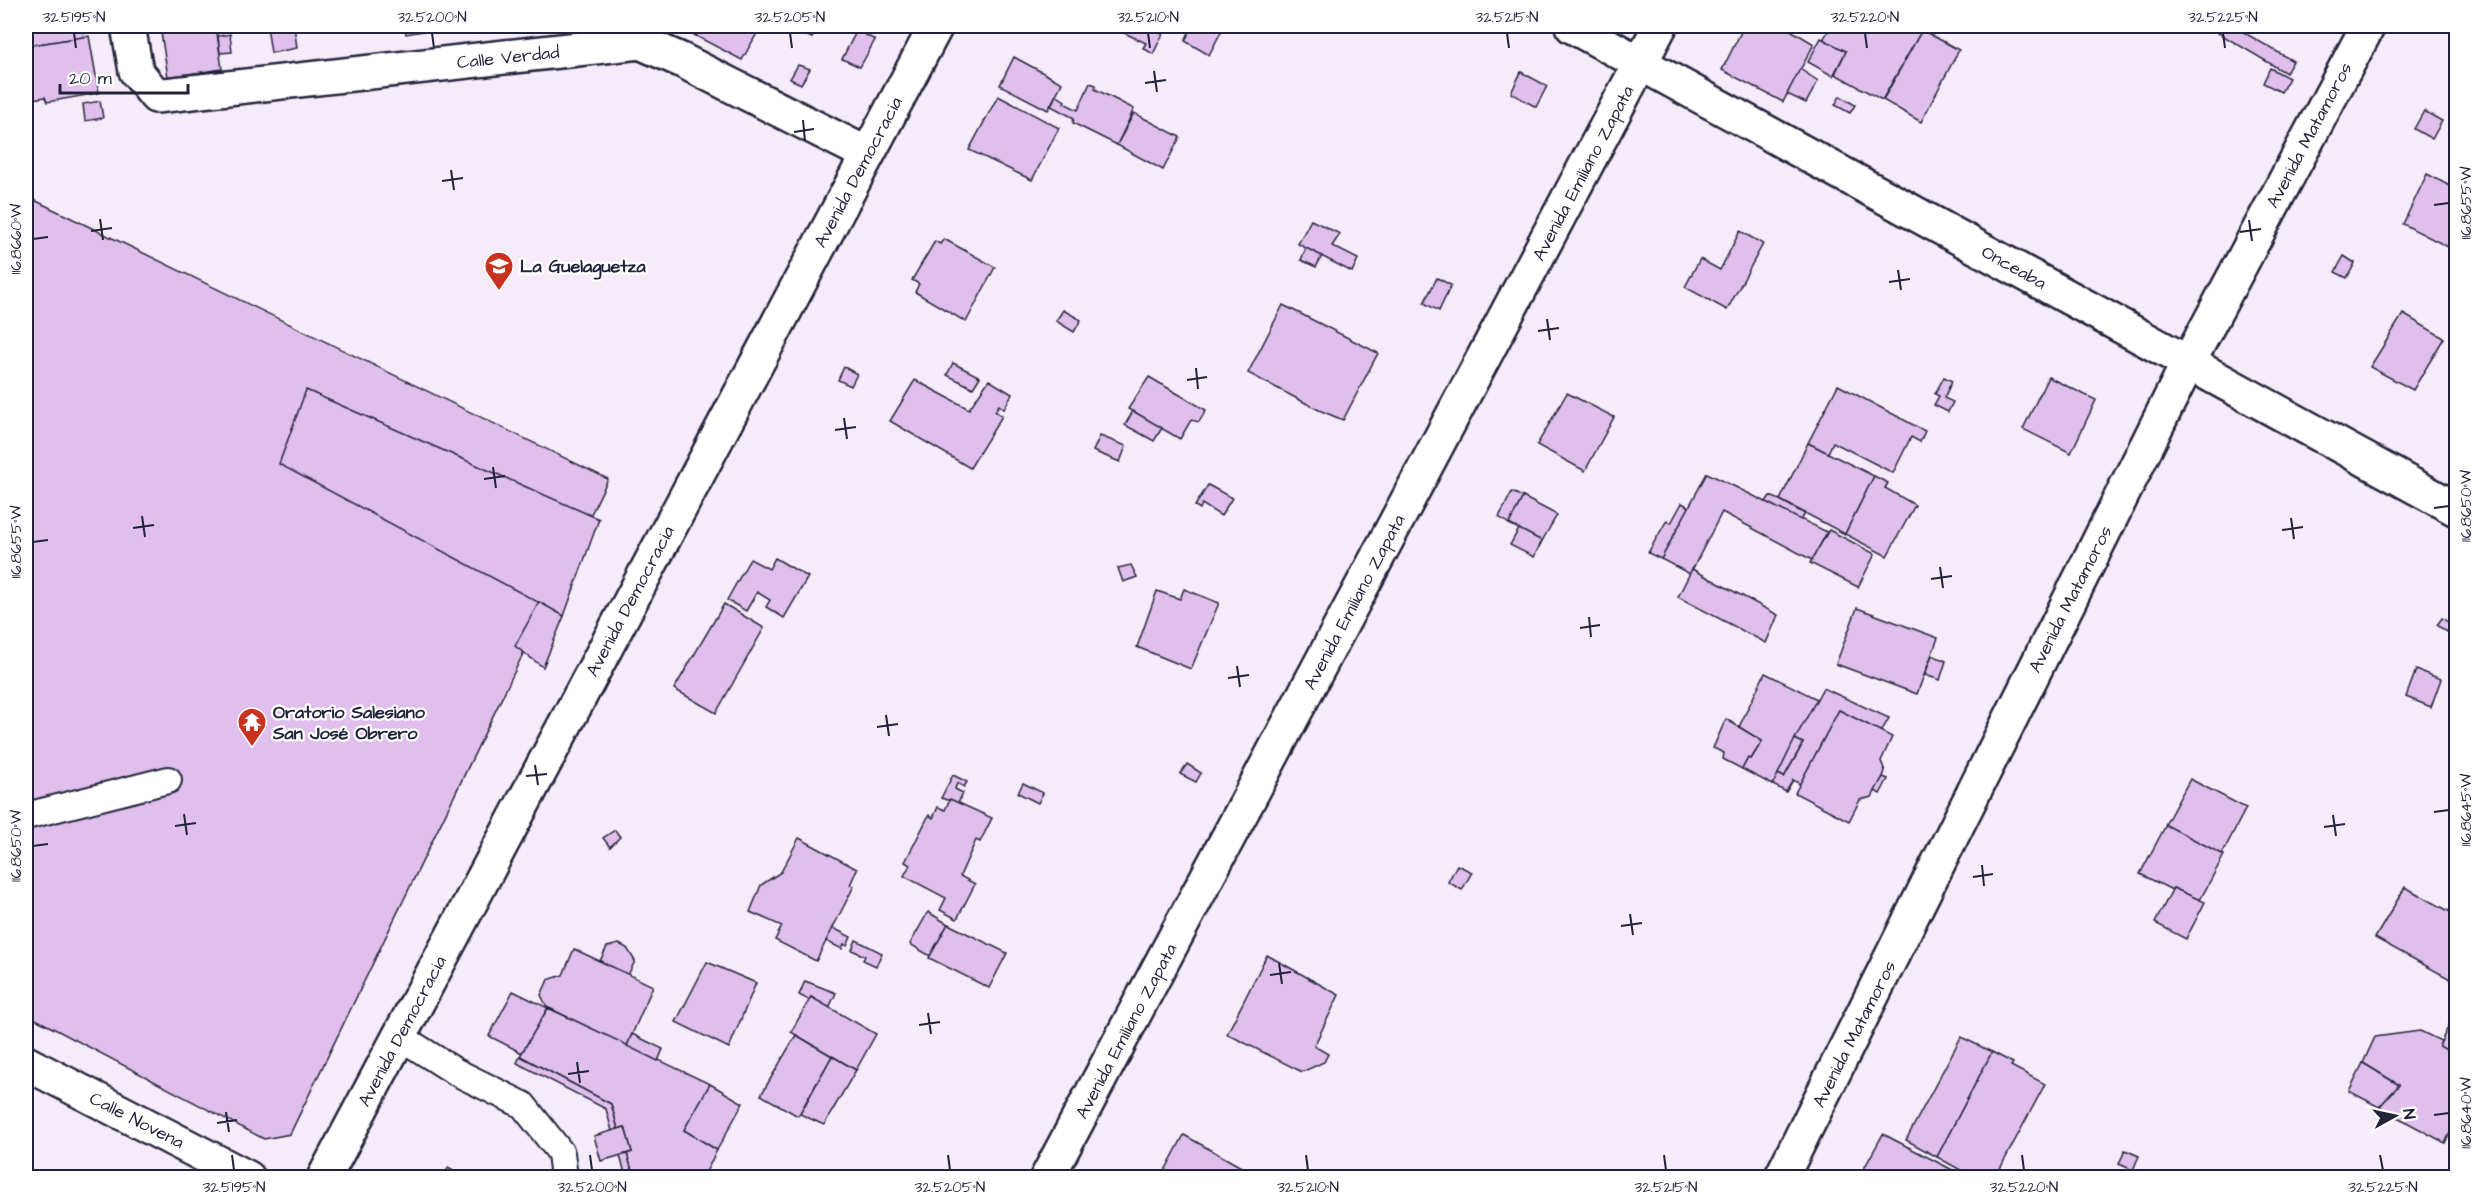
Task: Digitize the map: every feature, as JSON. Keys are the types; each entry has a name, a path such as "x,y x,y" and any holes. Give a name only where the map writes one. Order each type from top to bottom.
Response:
{"street":[{"name":"Calle Verdad","path":"128,26 136,71 156,96 640,42 681,60 867,154"},
{"name":"Avenida Democracia","path":"324,1178 936,26"},
{"name":"Onceaba","path":"1572,26 2457,509"},
{"name":"Avenida Emiliano Zapata","path":"1047,1178 1660,26"},
{"name":"Avenida Matamoros","path":"1782,1178 2188,363 2368,26"},
{"name":"Calle Novena","path":"26,1063 248,1178"}],"lane":[{"path":"26,816 168,780"},
{"path":"399,1036 456,1072 523,1105 561,1153 564,1178"}],"building":[{"path":"26,26 82,26 84,37 26,46"},
{"path":"160,26 216,26 222,69 168,77"},
{"path":"267,26 294,26 297,48 271,53"},
{"path":"404,26 423,26 424,31 406,34"},
{"path":"676,26 702,26 696,36"},
{"path":"702,26 761,26 742,60 696,36"},
{"path":"808,26 819,26 812,38 803,34"},
{"path":"1109,26 1155,26 1162,29 1160,33 1163,34 1153,54 1143,48 1146,43"},
{"path":"1192,26 1224,26 1209,55 1185,41"},
{"path":"1744,26 1784,26 1814,44 1783,102 1722,70"},
{"path":"1831,26 1913,26 1922,30 1882,100 1835,74 1846,51 1823,40"},
{"path":"2218,26 2233,26 2293,61 2286,73 2215,31"},
{"path":"857,30 875,40 860,67 842,59"},
{"path":"1922,30 1959,50 1921,122 1883,100"},
{"path":"230,34 232,52 220,53 218,36"},
{"path":"89,36 99,93 47,102 45,97 26,100 26,46"},
{"path":"1821,38 1846,51 1833,76 1808,62"},
{"path":"1014,57 1062,83 1048,110 1000,85"},
{"path":"798,65 810,69 801,84 790,79"},
{"path":"2270,68 2289,78 2281,92 2263,83"},
{"path":"1800,69 1818,81 1806,103 1787,94"},
{"path":"1521,72 1547,86 1536,107 1511,93"},
{"path":"1090,83 1096,85 1095,89 1134,109 1117,145 1073,123 1074,118 1051,106 1056,95 1065,101 1064,103 1078,110"},
{"path":"998,96 1059,128 1032,180 969,150"},
{"path":"1840,96 1855,105 1850,113 1835,105"},
{"path":"100,101 103,118 85,121 83,104"},
{"path":"2424,111 2442,121 2432,139 2414,129"},
{"path":"1134,113 1180,137 1163,170 1117,145"},
{"path":"2427,174 2456,189 2456,249 2403,224"},
{"name":"Oratorio Salesiano San José Obrero","path":"26,196 608,479 290,1134 264,1139 26,1014"},
{"path":"1311,220 1340,234 1332,246 1358,259 1352,272 1298,244"},
{"path":"1740,231 1763,244 1727,310 1685,287 1700,259 1720,270"},
{"path":"944,239 995,267 966,322 915,292 919,284 912,280 935,241 940,244"},
{"path":"1306,248 1322,256 1316,267 1301,260"},
{"path":"2344,256 2355,263 2347,278 2335,272"},
{"path":"1437,278 1451,285 1439,311 1424,303"},
{"path":"1283,305 1378,353 1343,420 1248,373"},
{"path":"1063,310 1081,320 1074,332 1056,321"},
{"path":"2403,314 2444,338 2413,390 2370,367"},
{"path":"953,363 980,377 973,388 947,375"},
{"path":"844,367 857,374 851,386 838,380"},
{"path":"1149,377 1206,410 1199,422 1191,420 1180,439 1128,409"},
{"path":"1944,377 1952,381 1944,398 1953,402 1948,412 1934,405 1939,396 1935,394"},
{"path":"2048,377 2096,400 2071,453 2023,429"},
{"path":"915,380 969,409 989,380 1012,394 1004,409 999,405 995,411 1002,416 970,468 890,421"},
{"path":"1838,385 1925,431 1920,442 1911,437 1893,473 1833,442 1828,453 1808,443"},
{"path":"306,390 599,519 564,616 279,464"},
{"path":"1567,393 1614,417 1585,471 1537,445"},
{"path":"1133,411 1162,428 1154,441 1125,425"},
{"path":"1100,436 1126,446 1120,462 1093,451"},
{"path":"1808,443 1874,476 1845,534 1780,500"},
{"path":"1707,473 1827,532 1812,560 1722,512 1690,574 1661,559"},
{"path":"1874,476 1888,483 1885,488 1915,505 1887,556 1845,534"},
{"path":"1208,485 1232,498 1221,516 1202,504 1200,509 1195,506"},
{"path":"1512,492 1523,497 1509,524 1499,517"},
{"path":"1770,496 1805,514 1801,520 1766,502"},
{"path":"1523,497 1557,515 1542,541 1509,524"},
{"path":"1682,503 1689,507 1661,559 1648,553 1667,520 1671,523"},
{"path":"1519,529 1542,541 1534,557 1510,545"},
{"path":"1829,530 1875,554 1858,587 1810,563"},
{"path":"775,558 808,577 784,618 766,607 770,600 757,592 746,611 727,600 750,559 769,569"},
{"path":"1131,565 1137,577 1123,582 1118,568"},
{"path":"1692,569 1778,615 1766,643 1678,597"},
{"path":"1184,589 1219,603 1191,669 1137,647 1157,591 1180,599"},
{"path":"539,602 564,616 543,667 515,646"},
{"path":"724,604 764,628 716,713 674,689"},
{"path":"1857,608 1938,638 1917,694 1836,664"},
{"path":"2442,618 2452,625 2447,632 2437,625"},
{"path":"1932,655 1946,661 1940,680 1925,675"},
{"path":"2416,670 2441,679 2431,707 2406,697"},
{"path":"1765,673 1817,699 1773,785 1742,769 1762,741 1739,727"},
{"path":"1823,688 1889,718 1881,732 1839,710 1800,784 1793,780 1786,792 1773,785 1778,774 1784,777 1803,743 1795,739"},
{"path":"1839,710 1892,737 1881,761 1885,771 1883,777 1872,797 1860,800 1849,821 1795,793"},
{"path":"1726,719 1762,741 1742,769 1723,759 1724,753 1713,748"},
{"path":"1795,739 1803,743 1784,777 1778,774"},
{"path":"1187,764 1201,773 1196,782 1180,774"},
{"path":"953,775 967,782 964,787 957,783 955,789 963,793 958,803 941,798"},
{"path":"1883,777 1888,779 1880,794 1875,791"},
{"path":"2190,779 2246,808 2222,854 2165,825"},
{"path":"1023,783 1043,793 1038,803 1018,793"},
{"path":"950,799 992,818 980,842 976,840 960,876 975,884 957,919 940,910 946,898 904,876 910,865 905,862 929,815 933,818 938,807 945,810"},
{"path":"2166,825 2224,855 2200,900 2173,888 2172,890 2140,874"},
{"path":"615,830 620,837 610,847 603,838"},
{"path":"799,838 857,869 850,885 854,886 816,961 775,940 782,926 750,912 761,885 781,872"},
{"path":"1457,865 1472,872 1462,890 1448,882"},
{"path":"2405,887 2456,915 2456,966 2450,979 2375,938"},
{"path":"2173,888 2205,902 2186,939 2155,923"},
{"path":"928,912 948,924 930,956 910,944"},
{"path":"948,924 1007,953 989,988 929,958"},
{"path":"833,928 851,937 847,946 844,944 842,949 826,941"},
{"path":"856,940 882,953 876,966 863,960 865,956 852,950"},
{"path":"619,944 627,948 635,961 628,975 600,961 607,947"},
{"path":"574,949 653,986 627,1046 547,1007 541,995 548,980 563,975"},
{"path":"1267,955 1339,995 1314,1046 1328,1054 1324,1062 1302,1072 1227,1034"},
{"path":"707,962 756,983 729,1048 676,1022"},
{"path":"805,981 836,993 829,1008 811,997 809,1000 799,995"},
{"path":"513,991 548,1008 522,1053 489,1036"},
{"path":"811,997 876,1034 856,1070 791,1032"},
{"path":"548,1008 710,1084 684,1130 717,1150 703,1178 630,1178 633,1174 627,1154 632,1152 625,1127 618,1129 611,1104 520,1056"},
{"path":"2450,1023 2456,1024 2456,1055 2439,1046"},
{"path":"2420,1031 2441,1041 2439,1046 2456,1055 2456,1121 2445,1143 2379,1107 2399,1085 2363,1063 2375,1037"},
{"path":"632,1034 663,1049 658,1061 627,1046"},
{"path":"796,1035 832,1056 798,1116 761,1095"},
{"path":"1961,1037 1992,1052 1937,1157 1906,1140"},
{"path":"1992,1052 2013,1063 2011,1066 2045,1084 1995,1178 1975,1178 1937,1157"},
{"path":"520,1056 611,1104 618,1129 612,1131 606,1109 517,1063"},
{"path":"832,1056 856,1070 824,1125 800,1114"},
{"path":"2363,1063 2399,1085 2379,1107 2349,1091"},
{"path":"710,1084 743,1103 717,1150 684,1130"},
{"path":"625,1127 632,1152 601,1161 594,1136"},
{"path":"1883,1134 1968,1178 1864,1178 1860,1176"},
{"path":"1184,1135 1261,1178 1161,1178"},
{"path":"2125,1150 2139,1156 2133,1170 2119,1164"},
{"path":"627,1154 633,1174 630,1178 623,1178 625,1173 620,1156"},
{"path":"448,1168 466,1178 443,1178"}],"place":[{"name":"La Guelaguetza","path":"499,292"},
{"name":"Oratorio Salesiano San José Obrero","path":"252,748"}]}
